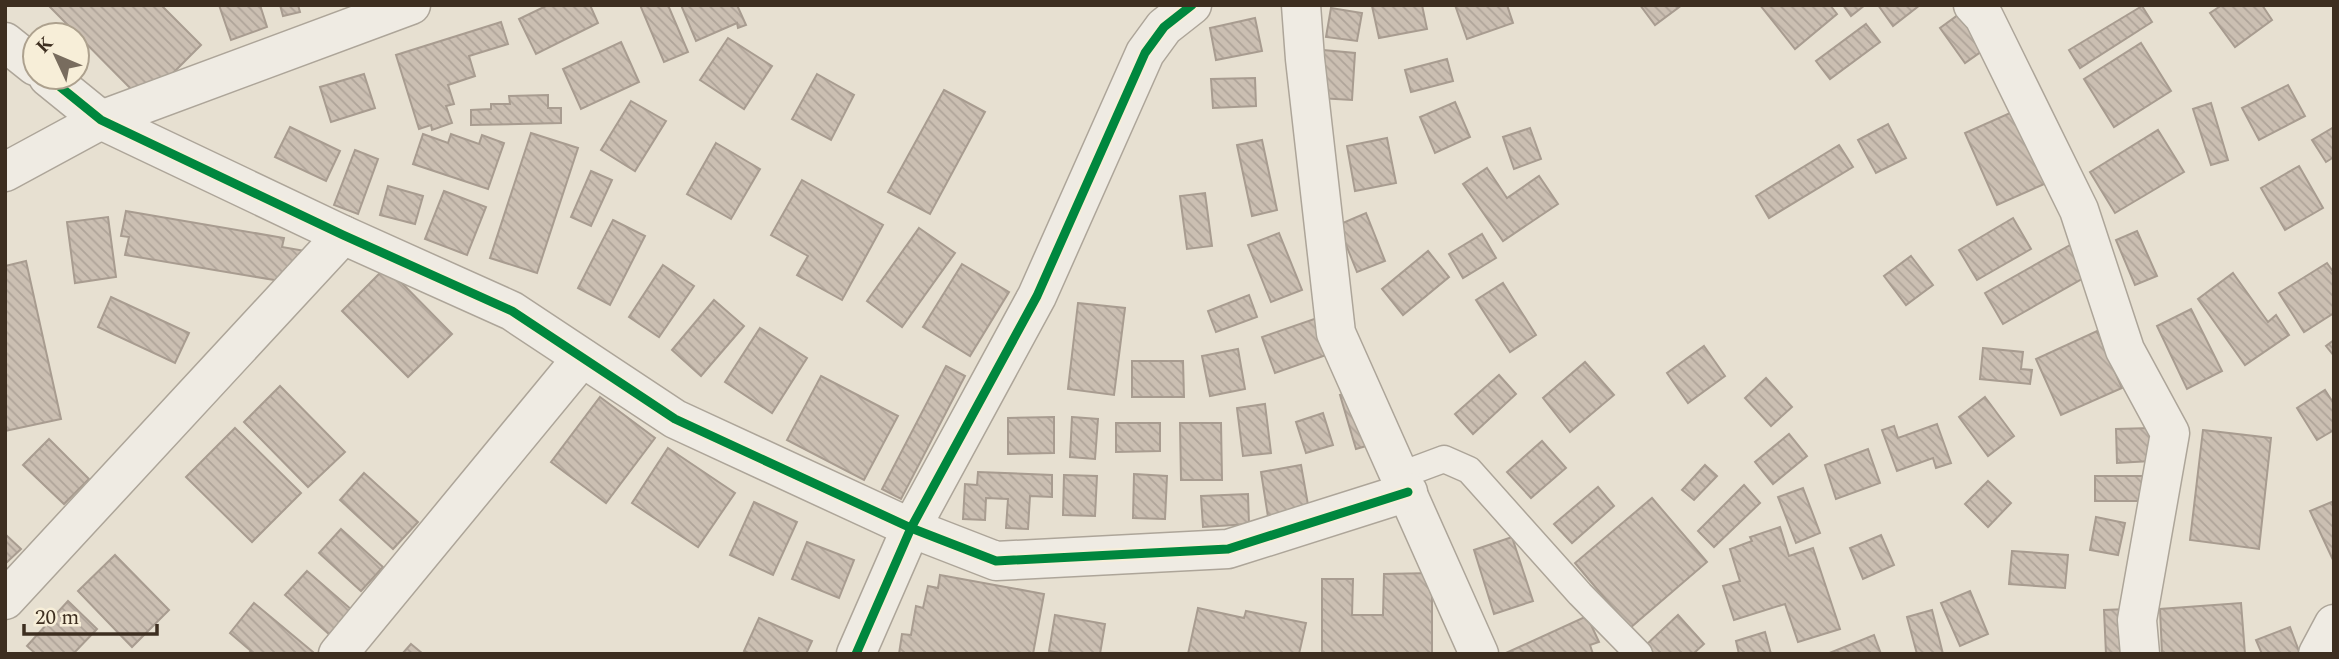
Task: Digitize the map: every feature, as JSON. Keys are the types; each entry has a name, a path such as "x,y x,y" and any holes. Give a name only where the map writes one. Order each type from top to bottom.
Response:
{"street":[{"path":"5,172 101,120 411,5"},
{"path":"856,654 911,528 1037,296 1145,53 1164,27 1192,5"},
{"path":"1301,5 1336,333 1479,654"},
{"path":"1973,5 1984,17 2079,210 2125,350 2170,433 2137,620 2140,654"},
{"path":"5,42 21,55"},
{"path":"65,91 101,120 343,235 512,311 675,419 911,528 996,561 1228,549 1404,483"},
{"path":"5,600 343,235"},
{"path":"338,654 582,358"},
{"path":"2318,654 2334,624"}],"lane":[{"path":"1404,483 1444,459 1469,470 1580,594 1639,654"}],"building":[{"path":"48,5 161,5 201,45 144,102 91,48 91,21 64,21"},
{"path":"219,5 260,5 267,27 231,40"},
{"path":"280,5 298,5 300,12 283,16"},
{"path":"548,5 590,5 598,23 536,54 519,19"},
{"path":"640,5 668,5 688,52 664,62"},
{"path":"681,5 737,5 746,25 738,28 737,23 696,41"},
{"path":"1422,5 1427,29 1379,38 1372,6"},
{"path":"1455,5 1507,5 1513,23 1467,39"},
{"path":"1640,5 1682,5 1655,25"},
{"path":"1760,5 1830,5 1837,14 1795,49"},
{"path":"1843,5 1865,5 1851,16"},
{"path":"1878,5 1920,5 1893,26"},
{"path":"2222,5 2262,5 2272,20 2235,47 2210,13"},
{"path":"2142,6 2152,22 2080,68 2069,50"},
{"path":"1969,7 1995,42 1965,63 1940,28"},
{"path":"1331,8 1362,13 1357,41 1326,37"},
{"path":"1255,18 1262,51 1216,60 1210,28"},
{"path":"501,22 508,44 469,56 475,76 448,85 454,104 446,106 452,123 432,130 431,125 419,129 396,55"},
{"path":"1866,24 1880,42 1830,79 1816,61"},
{"path":"728,38 772,66 744,109 700,80"},
{"path":"621,42 639,82 581,109 563,69"},
{"path":"2141,43 2171,91 2114,127 2084,79"},
{"path":"1323,50 1355,53 1352,100 1319,98"},
{"path":"1447,59 1453,81 1411,92 1405,70"},
{"path":"364,74 375,108 331,122 320,87"},
{"path":"817,74 854,95 831,140 792,119"},
{"path":"1255,78 1256,106 1213,108 1211,79"},
{"path":"2288,85 2305,116 2259,140 2242,108"},
{"path":"944,90 985,112 930,214 888,192"},
{"path":"548,95 548,108 561,108 561,123 471,125 471,110 491,109 491,104 510,104 509,96"},
{"path":"631,101 666,121 635,171 601,150"},
{"path":"1455,102 1470,137 1435,153 1420,117"},
{"path":"2211,103 2228,160 2211,165 2193,109"},
{"path":"2019,109 2051,181 1997,205 1965,133"},
{"path":"1888,124 1906,158 1876,173 1858,140"},
{"path":"290,127 340,151 326,181 275,157"},
{"path":"2334,127 2334,157 2326,162 2312,140"},
{"path":"1530,128 1541,159 1514,169 1503,137"},
{"path":"2158,130 2184,172 2115,213 2090,172"},
{"path":"531,133 578,148 537,273 490,258"},
{"path":"423,134 448,143 451,134 479,144 482,135 504,143 488,189 413,164"},
{"path":"1387,138 1396,183 1355,191 1347,146"},
{"path":"1262,140 1277,210 1252,216 1237,145"},
{"path":"716,143 760,169 731,219 687,194"},
{"path":"1839,145 1853,167 1769,218 1756,196"},
{"path":"355,150 378,159 358,214 334,205"},
{"path":"2299,166 2323,208 2285,230 2261,188"},
{"path":"1487,168 1507,198 1539,176 1558,204 1503,241 1463,184"},
{"path":"591,171 612,180 591,226 571,217"},
{"path":"802,180 883,225 842,300 797,275 808,256 771,235"},
{"path":"388,186 423,196 415,224 380,215"},
{"path":"444,191 486,207 467,255 425,239"},
{"path":"1205,193 1212,246 1187,249 1180,196"},
{"path":"126,211 284,238 282,247 305,251 292,283 125,255 129,237 121,236"},
{"path":"1366,213 1385,261 1357,272 1338,225"},
{"path":"108,217 116,277 75,283 67,222"},
{"path":"2013,218 2031,249 1977,280 1959,250"},
{"path":"613,220 645,236 610,305 578,288"},
{"path":"919,228 955,253 902,327 867,301"},
{"path":"2137,231 2157,276 2135,285 2116,240"},
{"path":"1279,233 1302,290 1271,302 1248,245"},
{"path":"1482,234 1496,258 1463,278 1449,254"},
{"path":"2070,245 2087,276 2003,324 1985,293"},
{"path":"1428,251 1449,277 1403,315 1382,289"},
{"path":"1911,256 1933,285 1906,305 1884,276"},
{"path":"26,261 61,419 5,431 5,266"},
{"path":"2327,263 2334,273 2334,313 2304,332 2279,293"},
{"path":"962,264 1009,292 970,356 923,327"},
{"path":"663,265 694,286 659,337 629,317"},
{"path":"386,267 452,334 408,377 342,311"},
{"path":"2233,273 2268,322 2276,315 2289,335 2245,365 2198,299"},
{"path":"1503,283 1536,335 1510,352 1476,300"},
{"path":"1249,295 1257,317 1216,332 1208,311"},
{"path":"111,297 189,333 175,363 98,327"},
{"path":"714,300 744,326 701,376 672,350"},
{"path":"1078,303 1125,308 1114,395 1068,389"},
{"path":"2191,309 2222,371 2187,389 2157,326"},
{"path":"1323,316 1335,352 1275,373 1262,337"},
{"path":"760,328 807,358 772,413 725,382"},
{"path":"2097,331 2122,388 2061,415 2036,359"},
{"path":"2334,340 2334,356 2326,346"},
{"path":"1704,346 1725,376 1688,403 1667,373"},
{"path":"1983,348 2023,352 2021,369 2032,370 2030,384 1980,379"},
{"path":"1238,349 1245,389 1210,396 1202,356"},
{"path":"1132,361 1183,361 1184,397 1132,397"},
{"path":"1585,362 1614,395 1570,432 1543,398"},
{"path":"946,366 965,376 901,499 882,489"},
{"path":"1499,375 1516,394 1473,434 1455,414"},
{"path":"821,376 898,416 864,480 787,440"},
{"path":"1766,378 1792,407 1771,426 1745,398"},
{"path":"280,386 345,452 308,487 244,422"},
{"path":"1358,390 1373,444 1356,449 1340,395"},
{"path":"2325,390 2334,404 2334,430 2317,440 2297,408"},
{"path":"600,397 655,438 606,503 551,462"},
{"path":"1985,397 2014,436 1988,456 1959,417"},
{"path":"1265,404 1271,453 1243,456 1237,408"},
{"path":"1323,413 1333,445 1306,453 1296,422"},
{"path":"1054,417 1054,453 1008,454 1008,418"},
{"path":"1072,417 1098,419 1095,459 1070,457"},
{"path":"1116,423 1160,423 1160,451 1116,452"},
{"path":"1180,423 1221,423 1222,480 1181,480"},
{"path":"1937,424 1951,463 1936,468 1933,458 1897,471 1882,430 1894,426 1898,438"},
{"path":"235,428 301,493 252,542 186,477"},
{"path":"2150,428 2151,461 2117,463 2116,429"},
{"path":"2203,430 2271,438 2259,549 2190,540"},
{"path":"1789,434 1807,456 1773,484 1755,462"},
{"path":"49,439 89,479 64,504 23,465"},
{"path":"1542,441 1566,468 1531,498 1507,472"},
{"path":"668,448 735,493 698,547 632,503"},
{"path":"1868,449 1880,483 1836,499 1825,465"},
{"path":"1301,465 1310,516 1269,523 1261,472"},
{"path":"1705,465 1717,476 1694,500 1682,490"},
{"path":"978,472 1052,475 1052,497 1030,496 1028,529 1006,528 1008,499 986,498 985,520 963,519 965,484 977,485"},
{"path":"364,473 418,522 393,549 340,500"},
{"path":"1134,474 1167,476 1165,519 1133,518"},
{"path":"1064,475 1097,476 1095,516 1063,515"},
{"path":"2095,476 2150,476 2150,501 2095,501"},
{"path":"1988,481 2011,503 1988,527 1965,504"},
{"path":"1744,485 1760,503 1714,547 1698,531"},
{"path":"1598,487 1614,506 1572,543 1554,524"},
{"path":"1803,488 1820,533 1796,543 1778,497"},
{"path":"1248,494 1249,524 1203,527 1201,496"},
{"path":"1652,498 1707,562 1630,628 1575,563"},
{"path":"2334,501 2334,562 2310,511"},
{"path":"754,502 797,522 773,575 730,555"},
{"path":"2096,517 2125,523 2118,555 2090,550"},
{"path":"1780,527 1789,556 1813,548 1840,629 1798,642 1785,604 1734,620 1723,586 1740,581 1730,549 1752,541 1750,537"},
{"path":"341,529 383,567 361,591 319,553"},
{"path":"5,534 21,549 5,564"},
{"path":"1881,535 1894,565 1863,579 1850,548"},
{"path":"1512,537 1533,601 1494,614 1474,550"},
{"path":"807,542 854,560 839,598 792,579"},
{"path":"2012,551 2068,555 2065,588 2009,584"},
{"path":"115,555 169,610 132,647 78,591"},
{"path":"307,571 352,610 330,635 285,595"},
{"path":"1432,573 1432,653 1322,653 1322,579 1353,579 1352,615 1383,615 1384,574"},
{"path":"940,575 1044,594 1033,654 899,654 902,634 911,635 916,606 923,608 928,586 938,588"},
{"path":"1970,591 1988,634 1960,646 1941,603"},
{"path":"68,601 97,629 73,654 36,654 27,646"},
{"path":"254,603 313,652 312,654 248,654 251,651 230,633"},
{"path":"2241,603 2245,654 2162,654 2160,609"},
{"path":"1198,608 1244,618 1246,611 1306,623 1299,654 1188,654"},
{"path":"2127,609 2129,654 2106,654 2104,610"},
{"path":"1932,610 1943,654 1917,654 1907,617"},
{"path":"1055,615 1105,624 1100,654 1049,651"},
{"path":"1678,615 1704,644 1693,654 1654,654 1646,645"},
{"path":"1587,616 1599,642 1590,645 1593,654 1506,653"},
{"path":"759,618 812,641 806,654 750,654 744,651"},
{"path":"2290,627 2300,654 2262,654 2256,640"},
{"path":"1765,632 1771,654 1739,654 1736,641"},
{"path":"1874,635 1881,654 1827,654"},
{"path":"411,644 423,654 402,654"}],"cycle path":[{"path":"856,654 911,528 1037,296 1145,53 1164,27 1192,5"},
{"path":"65,91 101,120 343,235 512,311 675,419 911,528 996,561 1228,549 1408,492"}]}
